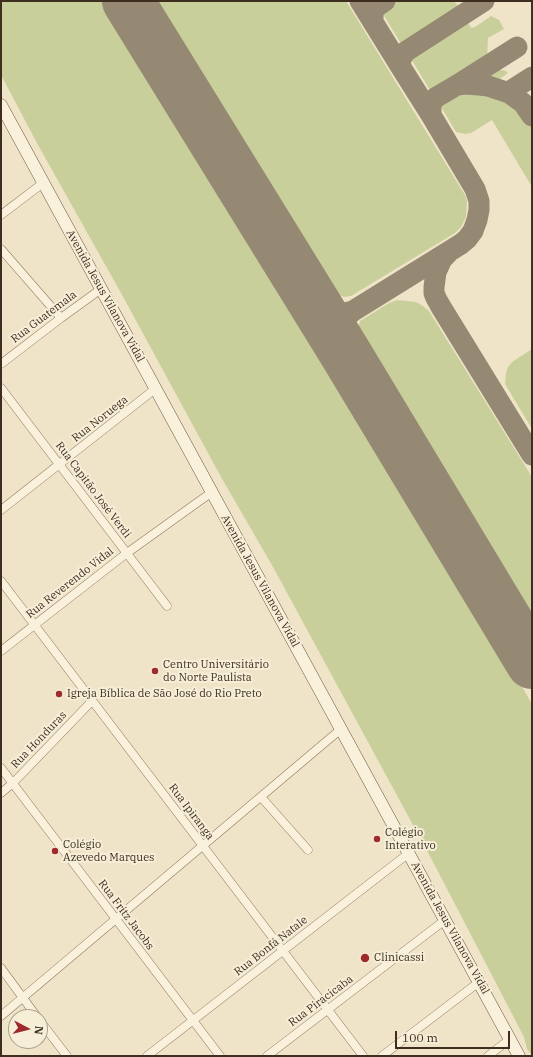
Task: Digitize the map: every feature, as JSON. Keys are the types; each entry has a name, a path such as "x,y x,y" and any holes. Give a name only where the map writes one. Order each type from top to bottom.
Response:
{"street":[{"name":"Avenida Jesus Vilanova Vidal","path":"1,106 519,1056"},
{"path":"1,215 43,183"},
{"path":"1,249 60,318"},
{"name":"Rua Guatemala","path":"1,364 60,318 101,289"},
{"name":"Rua Capitão José Verdi","path":"1,388 167,606"},
{"name":"Rua Noruega","path":"1,510 155,389"},
{"name":"Rua Reverendo Vidal","path":"1,651 127,553 212,492"},
{"name":"Rua Ipiranga","path":"1,581 363,1056"},
{"name":"Rua Honduras","path":"1,793 13,783 92,701"},
{"path":"1,1016 341,729"},
{"name":"Rua Fritz Jacobs","path":"1,768 220,1056"},
{"path":"261,797 308,850"},
{"name":"Rua Bonfá Natale","path":"147,1056 409,853"},
{"name":"Rua Piracicaba","path":"267,1056 445,920"},
{"path":"1,968 31,1009"},
{"path":"382,1056 479,982"},
{"path":"48,1032 66,1056"},
{"path":"488,1056 510,1039"}],"green space":[{"path":"1,1 103,1 439,544 532,704 532,1056 527,1049 524,1037 432,860 273,567 221,477 1,75"},
{"path":"148,1 346,1 465,195 467,201 466,217 461,227 455,233 351,296 344,297 332,293 327,289 287,226"},
{"path":"390,1 454,1 461,10 420,38 408,45 404,45 400,42 381,11 383,6"},
{"path":"491,16 499,20 504,29 488,38 487,61 436,92 431,92 410,57 411,53 466,19 471,28 475,27"},
{"path":"489,69 497,69 508,73 494,83 480,79 480,74"},
{"path":"462,89 477,89 494,93 511,100 524,112 532,126 532,187 492,120 471,133 465,134 456,132 440,105 440,102"},
{"path":"397,300 416,302 429,311 532,477 532,625 480,535 359,340 358,329 360,321 389,303"},
{"path":"532,349 532,429 505,384 508,367 512,362"}],"taxiway":[{"path":"353,311 461,244 473,231 479,210 479,201 475,189 360,1"},
{"path":"373,22 374,9 385,1"},
{"path":"402,69 400,64 405,52 484,1"},
{"path":"431,115 431,104 435,98 517,47"},
{"path":"506,92 532,77"},
{"path":"457,85 465,84 488,86 509,93 523,103 532,116"},
{"path":"448,253 442,259 436,272 434,287 436,298 532,455"},
{"path":"312,300 318,307 329,313 341,314 353,311 345,318 341,328 340,335 344,351"},
{"path":"518,641 532,656"}],"runway":[{"path":"128,1 344,351 532,663"}],"place":[{"name":"Centro Universitário do Norte Paulista","path":"155,671"},
{"name":"Igreja Bíblica de São José do Rio Preto","path":"59,694"},
{"name":"Colégio Interativo","path":"377,839"},
{"name":"Colégio Azevedo Marques","path":"55,851"},
{"name":"Clinicassi","path":"365,958"}]}
